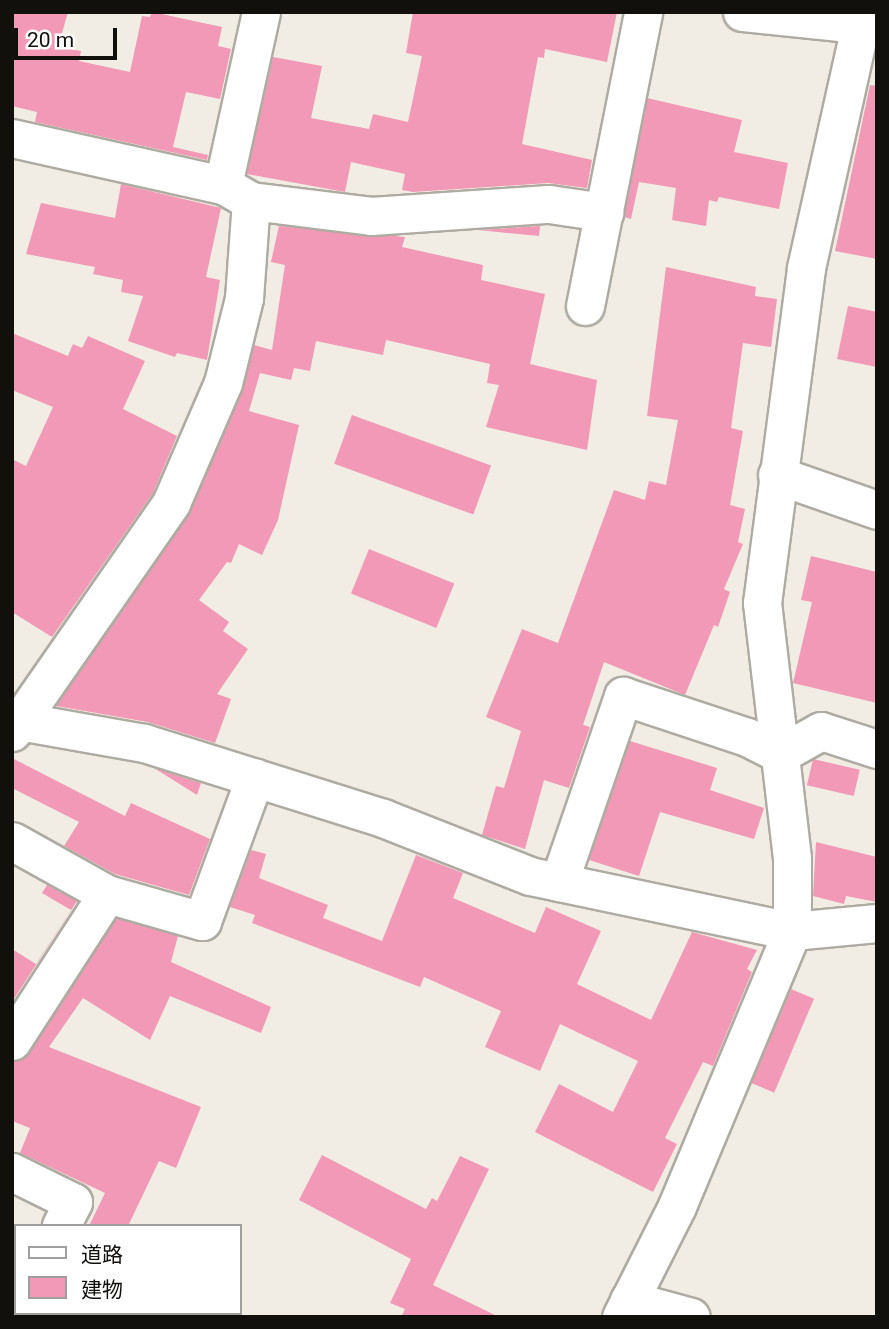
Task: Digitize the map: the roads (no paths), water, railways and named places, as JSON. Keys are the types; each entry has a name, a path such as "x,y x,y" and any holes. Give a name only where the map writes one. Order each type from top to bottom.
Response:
{"street":[{"path":"261,12 237,193 244,298 223,383 171,503 15,727 145,743 383,818 530,876 792,931 877,923"},
{"path":"585,306 643,12"},
{"path":"691,1317 625,1309 677,1206 792,931 792,858 762,603 806,268 867,21 742,12"},
{"path":"12,138 237,193 371,216 549,204 604,212"},
{"path":"777,475 877,510"},
{"path":"559,882 623,696 747,737 780,754"},
{"path":"780,754 821,731 877,749"},
{"path":"12,841 107,894 202,922 255,778"},
{"path":"12,1041 107,894"},
{"path":"12,1172 73,1202 62,1224"}]}
